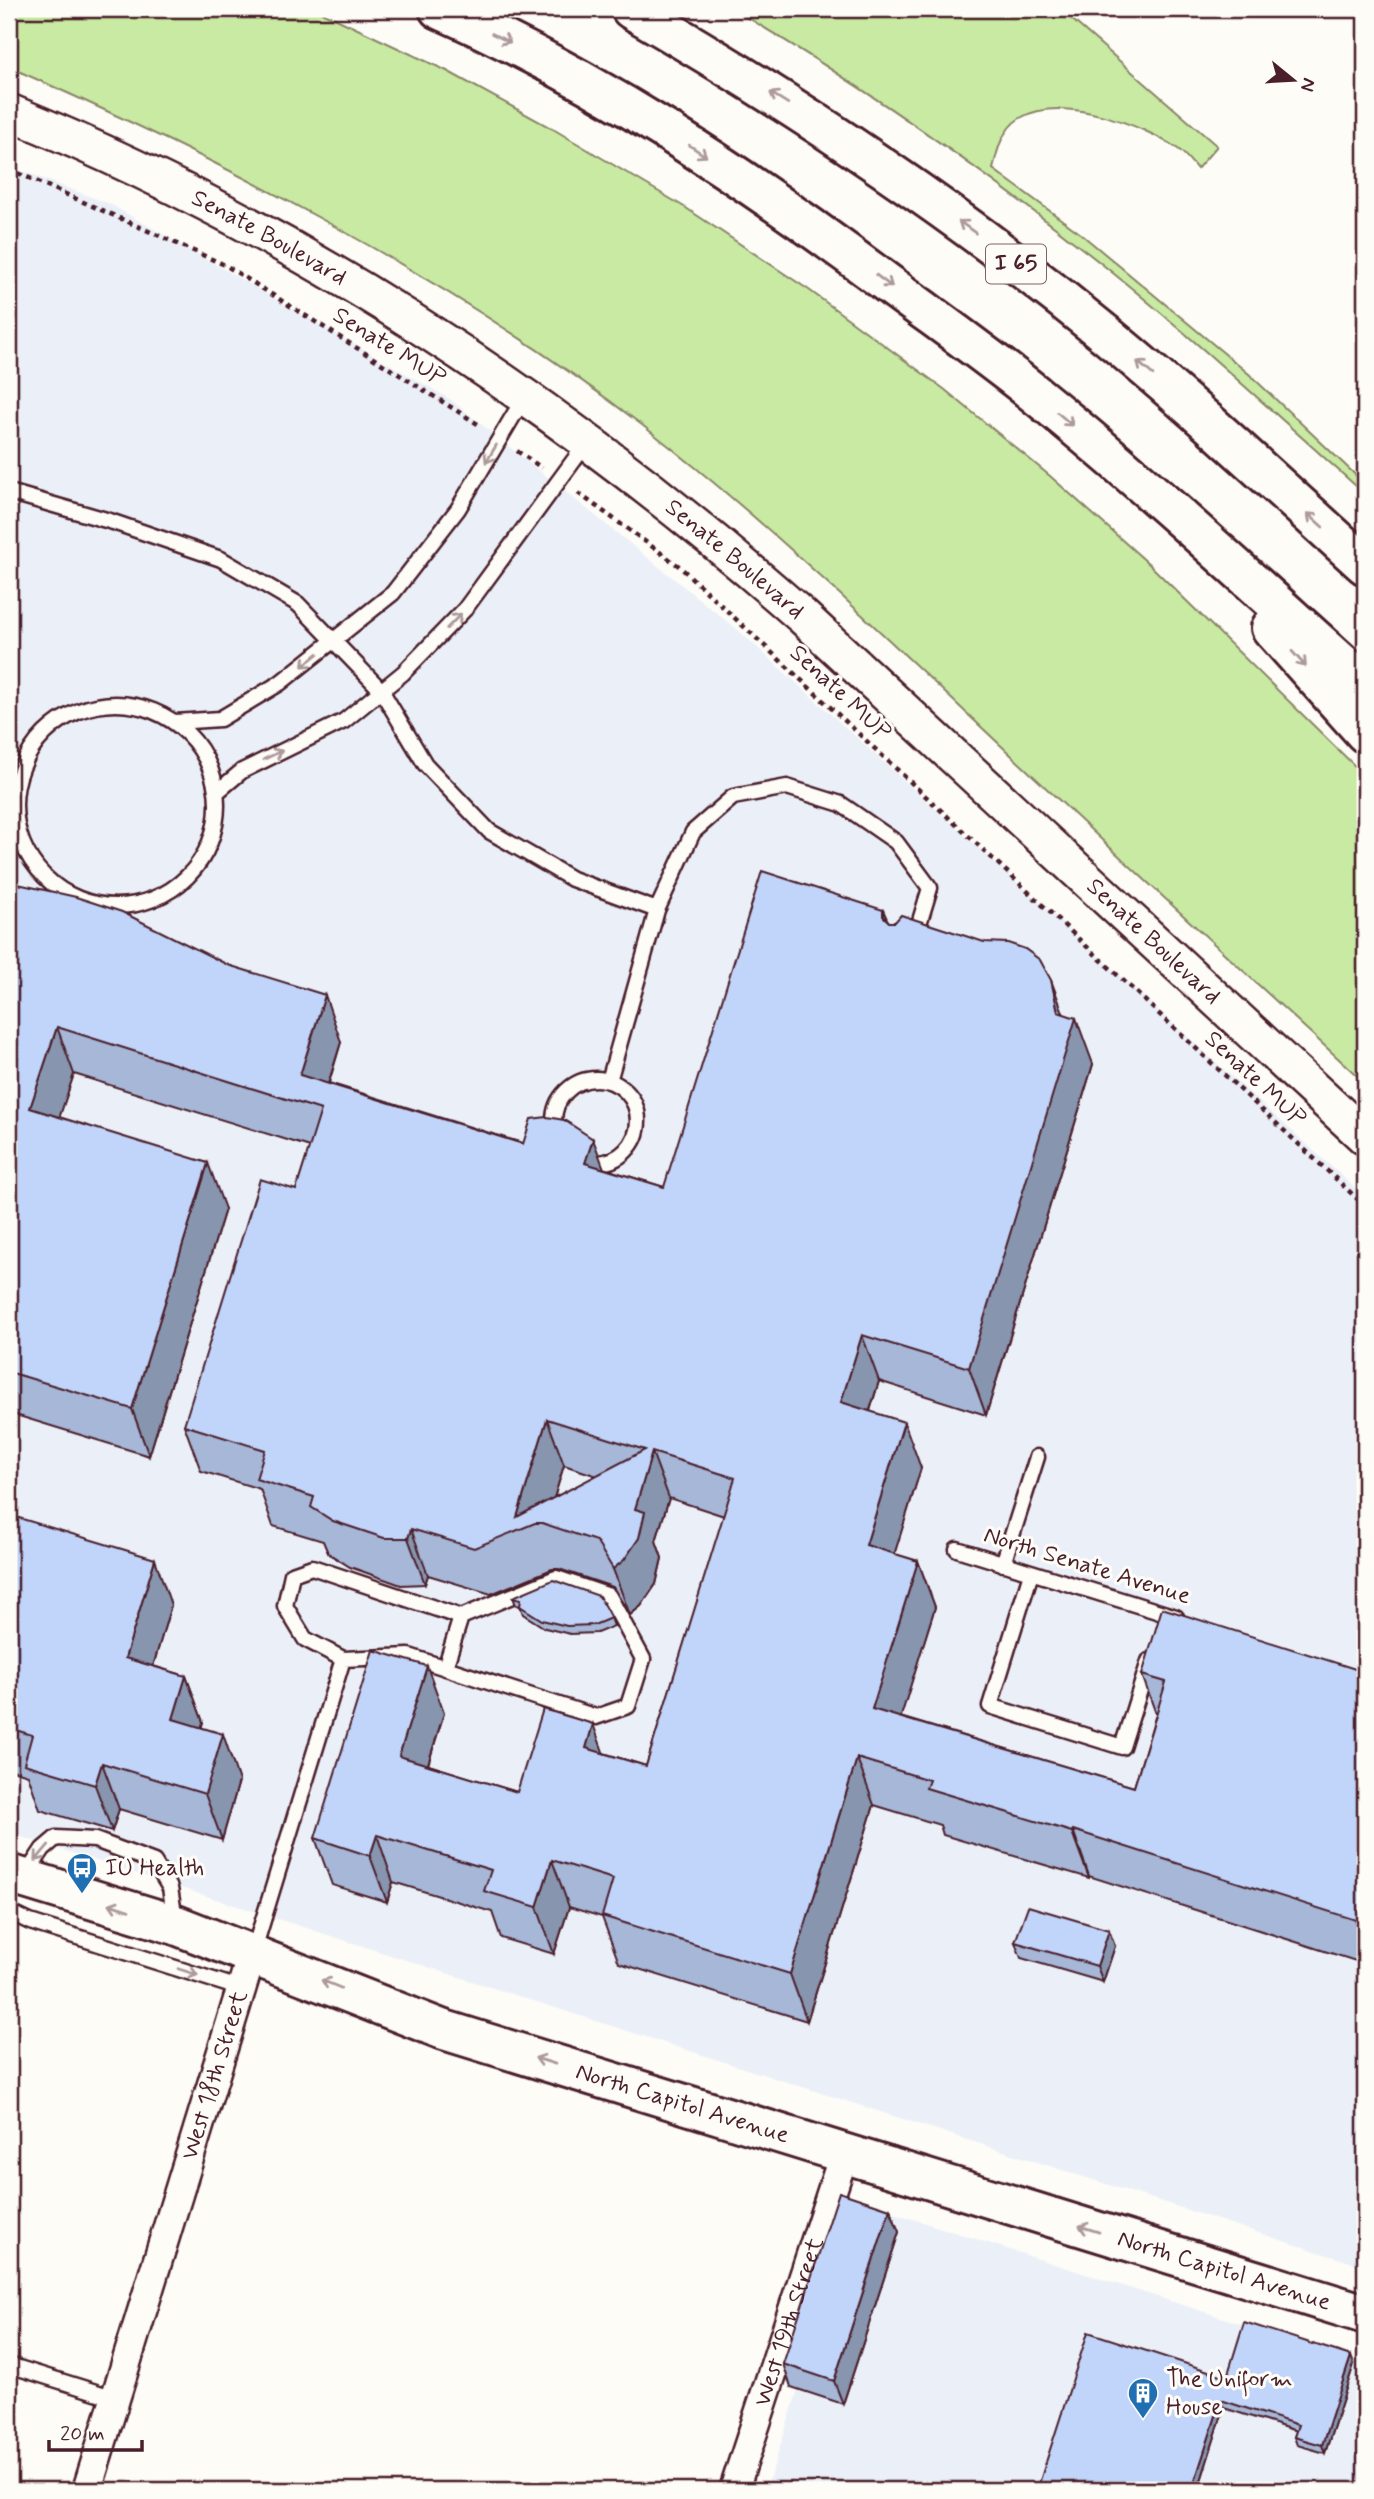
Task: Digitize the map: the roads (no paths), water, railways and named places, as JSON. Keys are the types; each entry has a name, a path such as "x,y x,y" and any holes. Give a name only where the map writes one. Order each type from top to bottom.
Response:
{"main road":[{"path":"439,9 548,61 640,113 807,223 1037,396 1139,481 1365,684"},
{"name":"I 65","path":"631,9 725,64 839,137 1006,256 1102,331 1194,410 1365,565"},
{"path":"1139,481 1365,733"},
{"name":"North Capitol Avenue","path":"13,1888 82,1895 176,1925 247,1972 441,2029 1365,2314"}],"street":[{"name":"Senate Boulevard","path":"9,112 108,155 264,234 390,307 525,395 588,441 735,557 802,616 1365,1137"},
{"name":"West 18th Street","path":"87,2490 247,1972"},
{"name":"West 19th Street","path":"734,2490 844,2154"}],"lane":[{"path":"175,722 220,719 281,683 393,593 458,509 525,395"},
{"path":"217,792 242,771 344,720 403,673 465,609 588,441"},
{"path":"9,492 221,559 298,604 381,690 425,764 489,831 572,879 657,910"},
{"path":"114,703 146,708 175,722 195,741 210,765 217,792 216,825 204,856 184,881 156,899 125,907 93,905 62,892 38,871 21,843 14,811 18,779 31,749 53,725 82,709 114,703"},
{"path":"609,1081 657,910 693,832 733,797 787,787 841,804 896,842 930,888 912,947"},
{"path":"595,1079 609,1081 621,1087 631,1097 639,1124 635,1137 628,1149 611,1160 590,1163 577,1159 566,1151 554,1126 560,1099 570,1088 582,1082 595,1079"},
{"path":"1003,1564 1037,1457"},
{"name":"North Senate Avenue","path":"957,1549 1162,1619 1189,1621"},
{"path":"312,1567 461,1617 556,1578 609,1596 642,1659 628,1706 596,1717 409,1656 343,1659 305,1639 285,1606 292,1574 312,1567"},
{"path":"1031,1573 990,1706 1122,1747 1152,1650"},
{"path":"445,1668 461,1617"},
{"name":"West 18th Street","path":"247,1972 343,1659"},
{"path":"176,1925 170,1888 154,1862 95,1840 56,1838 43,1849 13,1888 30,1922 247,1972"},
{"path":"9,2365 115,2398"}],"place":[{"name":"IU Health","path":"82,1895"},
{"name":"The Uniform House","path":"1143,2420"}]}
